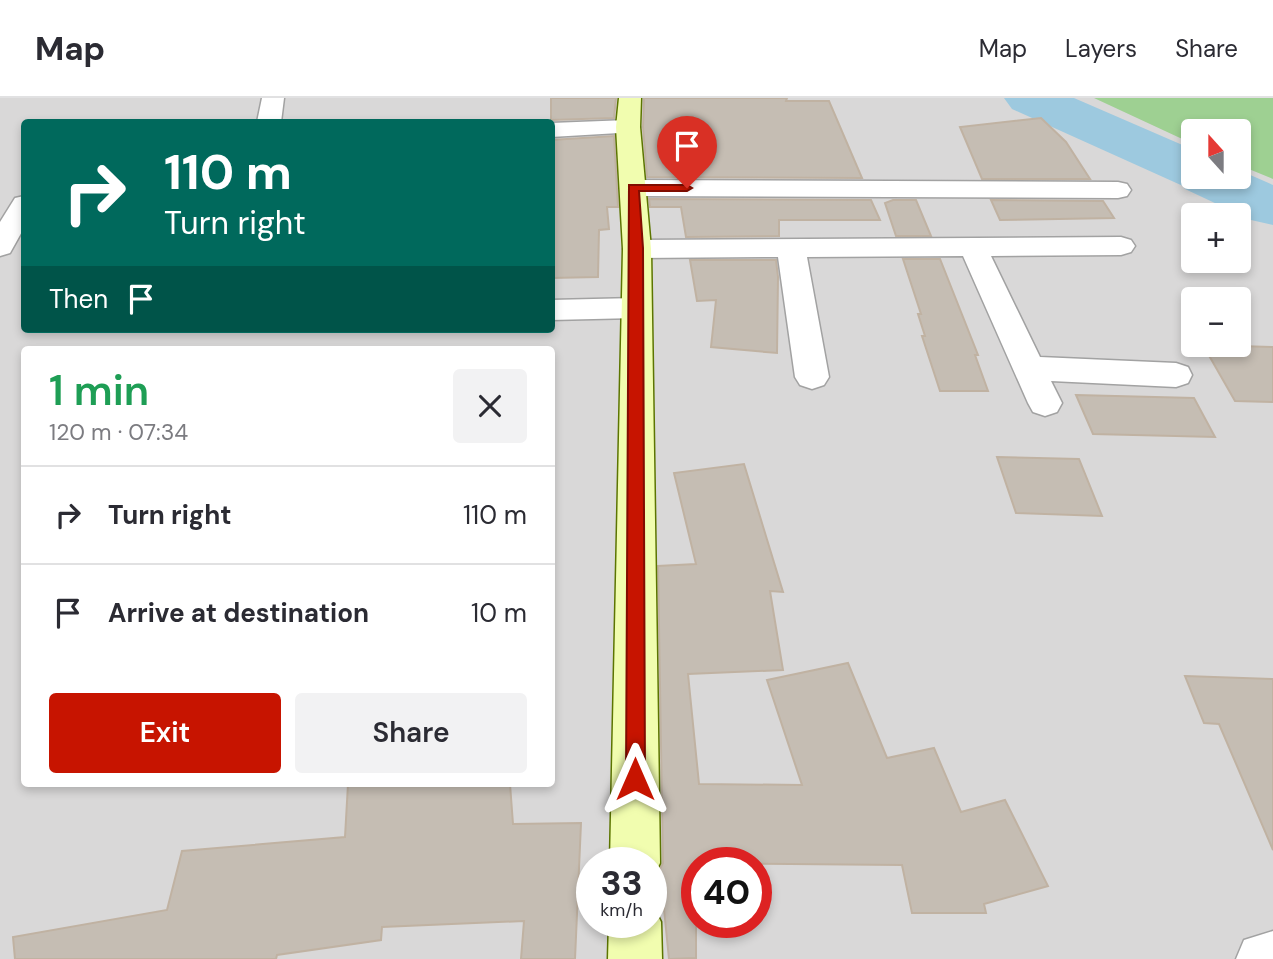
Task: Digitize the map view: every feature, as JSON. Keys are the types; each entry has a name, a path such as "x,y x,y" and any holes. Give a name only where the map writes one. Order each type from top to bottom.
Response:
{"street":[{"path":"270,119 273,98"},
{"path":"555,129 629,113 637,248 635,847"},
{"path":"633,188 1118,190"},
{"path":"0,247 21,209"},
{"path":"637,248 1121,246"},
{"path":"973,247 1045,403"},
{"path":"791,248 812,377"},
{"path":"555,310 636,308"},
{"path":"1030,368 1176,375"},
{"path":"635,938 635,959"},
{"path":"1263,959 1273,958"}],"shaded area":[{"path":"0,98 1273,98 1273,959 0,959"}],"green space":[{"path":"1094,98 1273,98 1273,179 1251,170 1251,119 1181,119 1181,138"}],"building":[{"path":"551,98 616,98 614,118 551,119"},
{"path":"644,98 787,98 786,101 829,101 862,178 647,177"},
{"path":"1041,118 1066,142 1090,179 982,179 960,127"},
{"path":"614,136 618,207 607,207 609,229 599,230 598,277 555,278 555,140"},
{"path":"649,199 871,200 880,220 779,220 779,236 686,237 681,207 650,207"},
{"path":"893,200 916,200 931,236 896,236 885,203"},
{"path":"991,200 1103,201 1114,218 1000,220"},
{"path":"903,259 940,259 978,355 975,355 988,391 940,391 922,336 925,336 918,314 921,314"},
{"path":"690,260 776,260 777,353 711,347 716,300 697,301"},
{"path":"1251,346 1273,347 1273,402 1235,401 1210,357 1251,357"},
{"path":"1076,395 1194,398 1215,437 1093,434"},
{"path":"997,457 1079,459 1102,516 1016,513"},
{"path":"744,464 783,592 770,591 783,670 688,674 699,784 802,785 767,680 848,663 887,758 934,748 961,812 1005,800 1048,886 984,904 986,913 912,913 902,865 772,864 772,847 681,847 681,938 696,938 696,958 669,959 667,847 663,847 658,566 696,564 674,473"},
{"path":"1185,676 1273,679 1273,850 1219,724 1204,723"},
{"path":"348,787 510,787 513,824 581,823 580,847 576,847 575,959 521,959 524,921 382,927 381,940 277,955 276,959 15,959 13,937 167,910 182,851 345,837"}],"waterway":[{"path":"1030,98 1181,165"},
{"path":"1233,189 1273,207"}],"route":[{"path":"635,779 637,248 633,188 687,188"}]}
